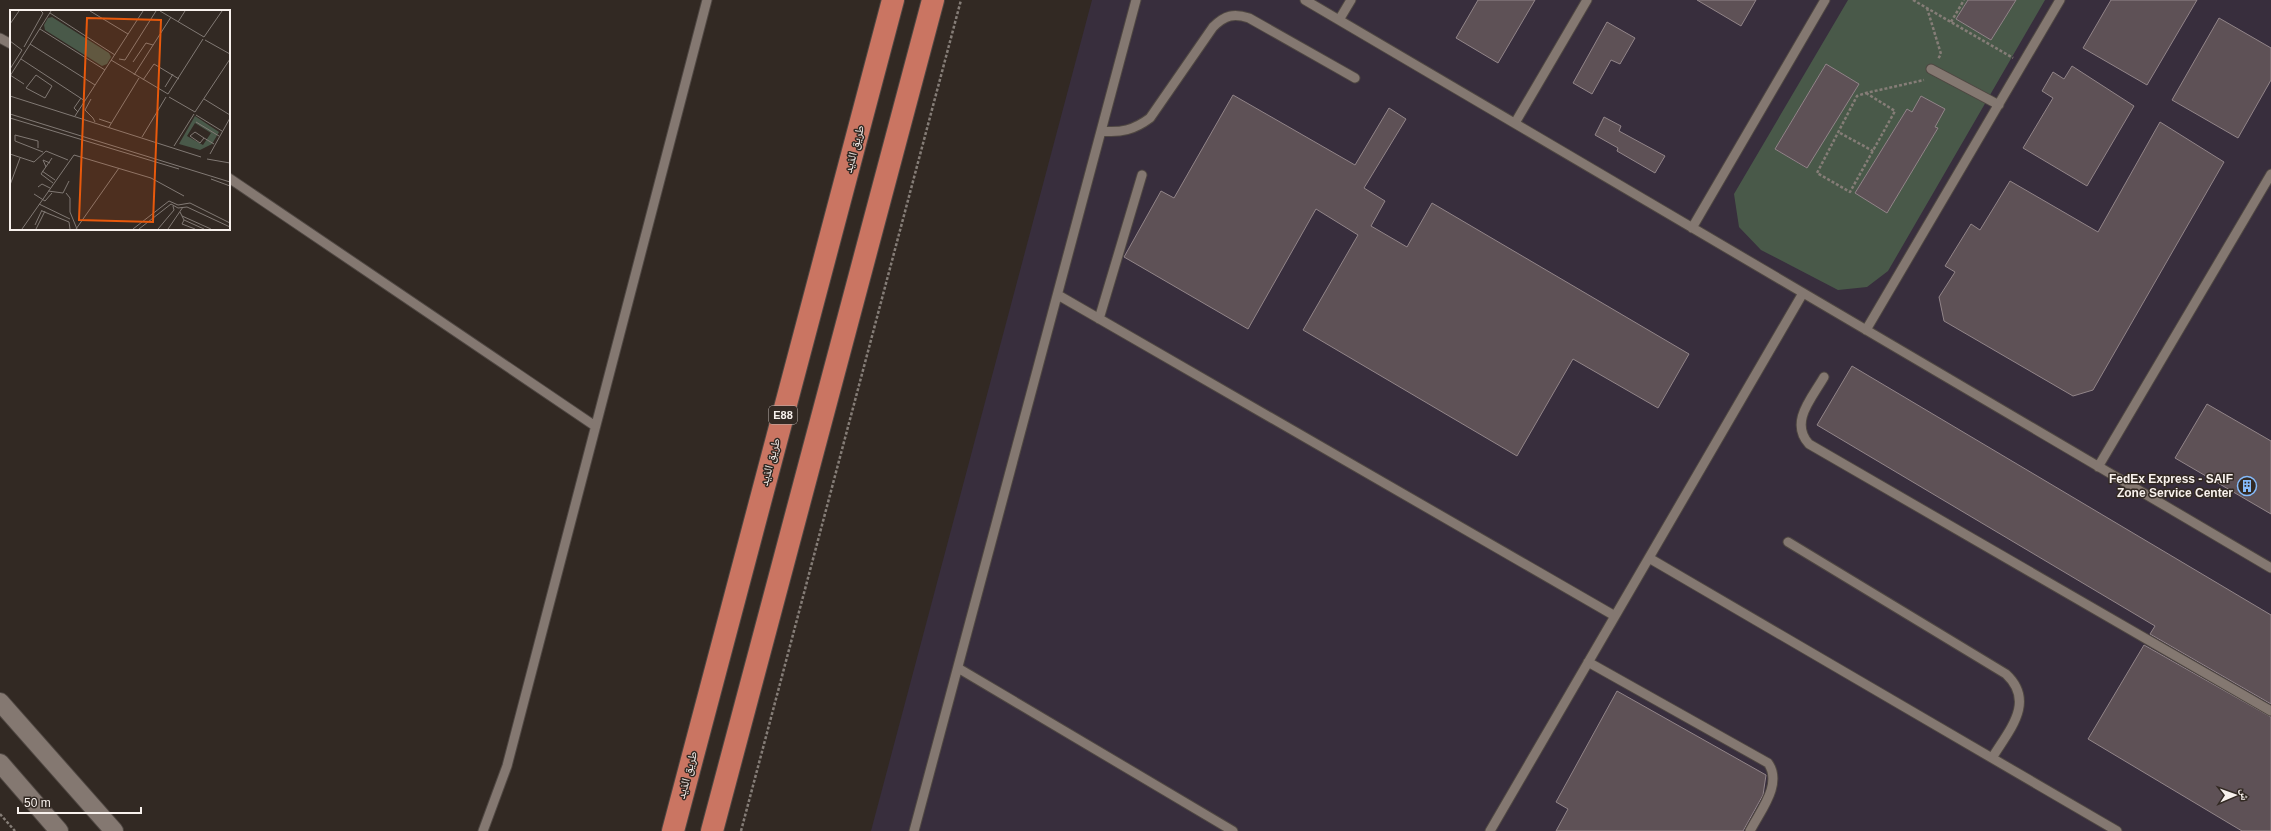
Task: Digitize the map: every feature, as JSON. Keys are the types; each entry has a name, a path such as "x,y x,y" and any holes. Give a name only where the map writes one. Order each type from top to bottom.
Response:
{"highway":[{"name":"طريق الذيد","path":"673,831 893,0"},
{"path":"712,831 933,0"}],"street":[{"path":"0,702 114,831"},
{"path":"0,763 59,831"}],"lane":[{"path":"483,831 507,766 707,0"},
{"path":"914,831 1136,0"},
{"path":"1305,0 2271,568"},
{"path":"1339,20 1351,0"},
{"path":"1515,124 1587,0"},
{"path":"1692,228 1825,0"},
{"path":"1866,330 2060,0"},
{"path":"1101,131 1127,131 1139,126 1150,118 1213,27 1220,19 1230,15 1240,14 1249,18 1355,78"},
{"path":"0,38 10,43"},
{"path":"1931,69 1999,105"},
{"path":"2098,466 2271,174"},
{"path":"1099,319 1142,175"},
{"path":"230,179 595,426"},
{"path":"1490,831 1803,293"},
{"path":"1058,295 1615,616"},
{"path":"1824,377 1800,422 1800,430 1809,444 2271,711"},
{"path":"1788,542 2006,674 2014,682 2020,693 2020,705 2016,717 1992,758"},
{"path":"1649,558 2117,831"},
{"path":"1588,662 1768,763 1772,769 1774,783 1750,831"},
{"path":"958,668 1233,831"}],"path":[{"path":"741,831 961,0"},
{"path":"1913,0 1918,1 1927,8 2023,64"},
{"path":"1951,22 1964,0"},
{"path":"1866,93 1895,111 1850,192 1817,173 1840,132 1857,96 1866,93 1924,80 1941,54 1927,8"},
{"path":"1840,132 1873,151"},
{"path":"0,814 15,831"}],"shaded area":[{"path":"1092,0 2271,0 2271,831 871,831"}],"green space":[{"path":"1848,0 1968,0 1956,19 1991,40 2016,0 2045,0 1888,271 1867,287 1838,290 1761,250 1739,227 1734,194","holes":["1826,64 1859,84 1806,168 1775,149","1907,109 1938,128 1887,212 1855,193"]}],"building":[{"path":"1478,0 1535,0 1498,63 1456,38"},
{"path":"1697,0 1756,0 1741,26"},
{"path":"1968,0 2016,0 1991,40 1956,19"},
{"path":"2111,0 2197,0 2147,85 2083,48"},
{"path":"2219,18 2271,48 2271,80 2238,138 2172,100"},
{"path":"1607,22 1635,38 1620,64 1611,60 1592,94 1573,83"},
{"path":"1826,64 1859,84 1807,168 1775,149"},
{"path":"2072,66 2134,106 2087,186 2023,148 2053,98 2042,91 2053,72 2064,79"},
{"path":"1233,95 1355,165 1389,108 1406,119 1364,188 1385,201 1371,226 1407,247 1432,203 1689,354 1658,408 1573,359 1517,456 1303,330 1358,235 1316,209 1248,329 1124,257 1161,191 1174,198"},
{"path":"1921,96 1945,109 1935,127 1938,128 1887,213 1855,193 1907,109 1912,112"},
{"path":"1604,117 1621,126 1619,131 1665,156 1655,173 1617,151 1618,148 1595,135"},
{"path":"2160,122 2224,162 2093,390 2073,396 1944,321 1939,297 1955,272 1945,266 1971,224 1980,230 2010,181 2098,232"},
{"path":"1852,366 2271,615 2271,704 2150,634 2155,626 1817,425"},
{"name":"FedEx Express - SAIF Zone Service Center","path":"2207,404 2271,441 2271,514 2175,458"},
{"path":"2144,645 2271,717 2271,831 2242,831 2088,739"},
{"path":"1617,691 1766,775 1763,795 1743,831 1556,831 1568,809 1556,802"}],"place":[{"name":"FedEx Express - SAIF Zone Service Center","path":"2247,486"}]}
